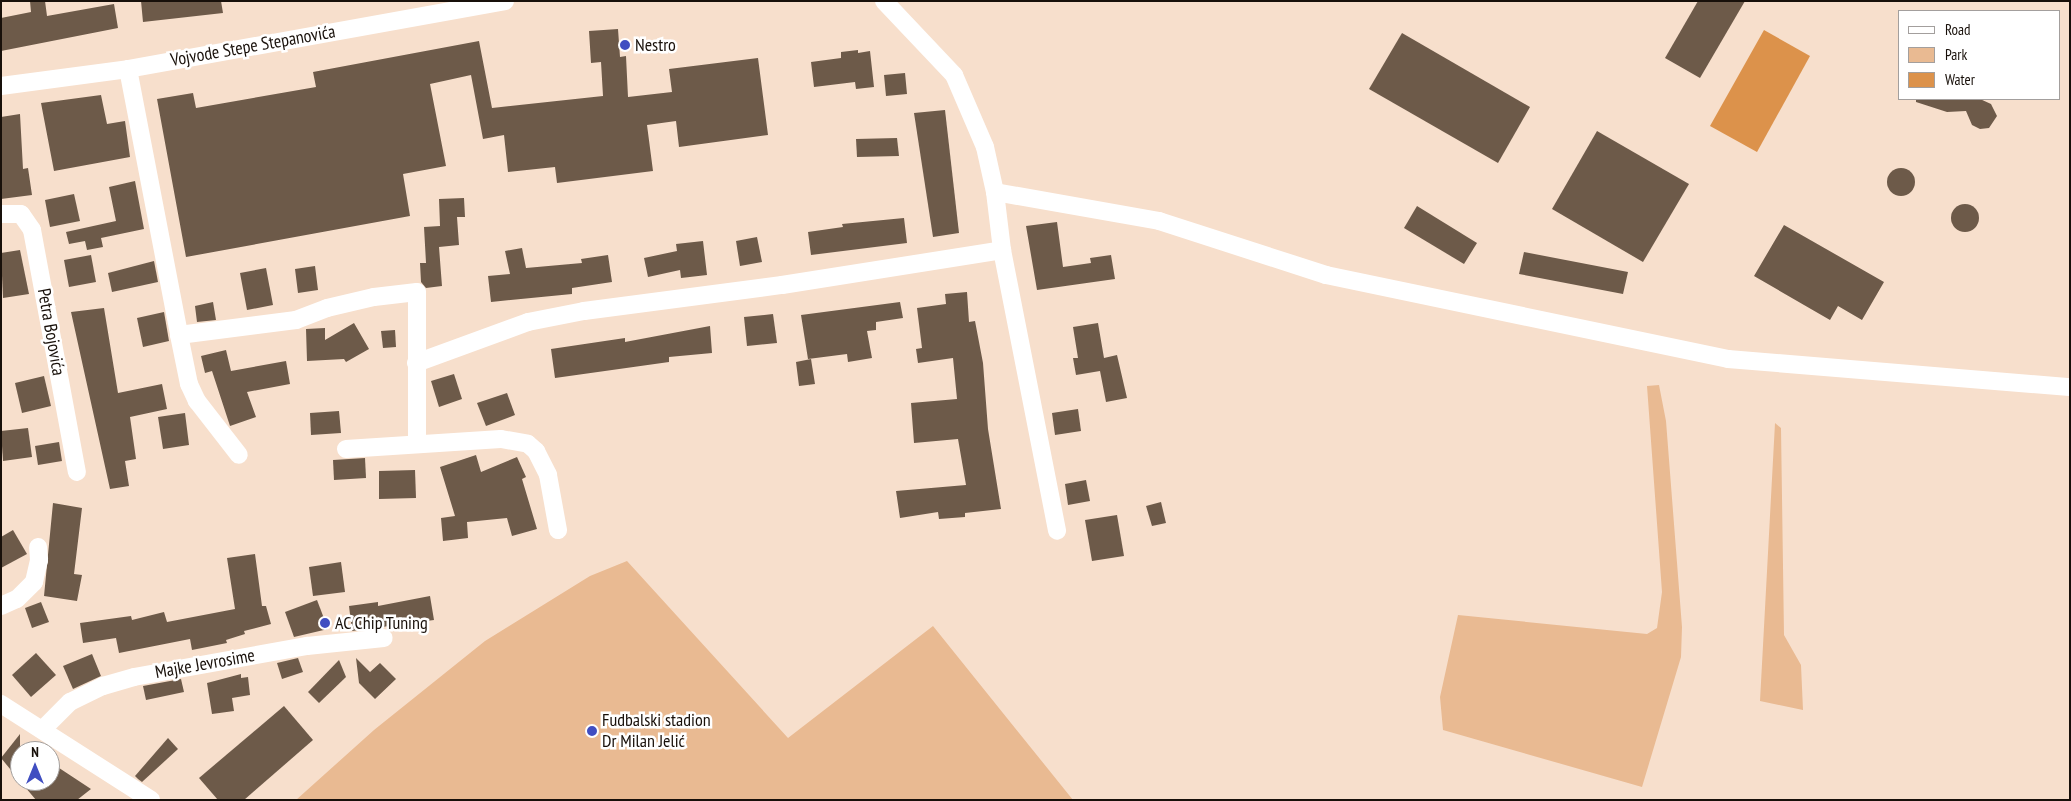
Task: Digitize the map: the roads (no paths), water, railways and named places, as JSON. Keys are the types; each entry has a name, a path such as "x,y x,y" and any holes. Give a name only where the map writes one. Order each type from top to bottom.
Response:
{"street":[{"name":"Vojvode Stepe Stepanovića","path":"1,86 128,68 504,1"},
{"path":"884,1 954,74 985,147 995,192 1002,250 1057,531"},
{"path":"128,68 188,384 197,401 239,455"},
{"path":"995,192 1159,221 1326,275 1728,359 2070,387"},
{"name":"Petra Bojovića","path":"1,214 21,214 32,230 77,472"},
{"path":"416,362 528,322 584,311 782,285 1002,250"},
{"path":"179,334 296,320 327,308 374,297 417,292 417,443"},
{"path":"346,449 501,439 528,444 536,451 548,475 558,530"},
{"path":"1,606 17,599 34,582 39,560 38,547"},
{"name":"Majke Jevrosime","path":"42,730 70,702 103,686 126,679 306,646 384,638"},
{"path":"1,704 151,800"}],"water":[{"path":"1764,30 1810,56 1757,152 1710,126"}],"place":[{"name":"Nestro","path":"625,45"},
{"name":"AC Chip Tuning","path":"325,623"},
{"name":"Fudbalski stadion Dr Milan Jelić","path":"592,731"}]}
